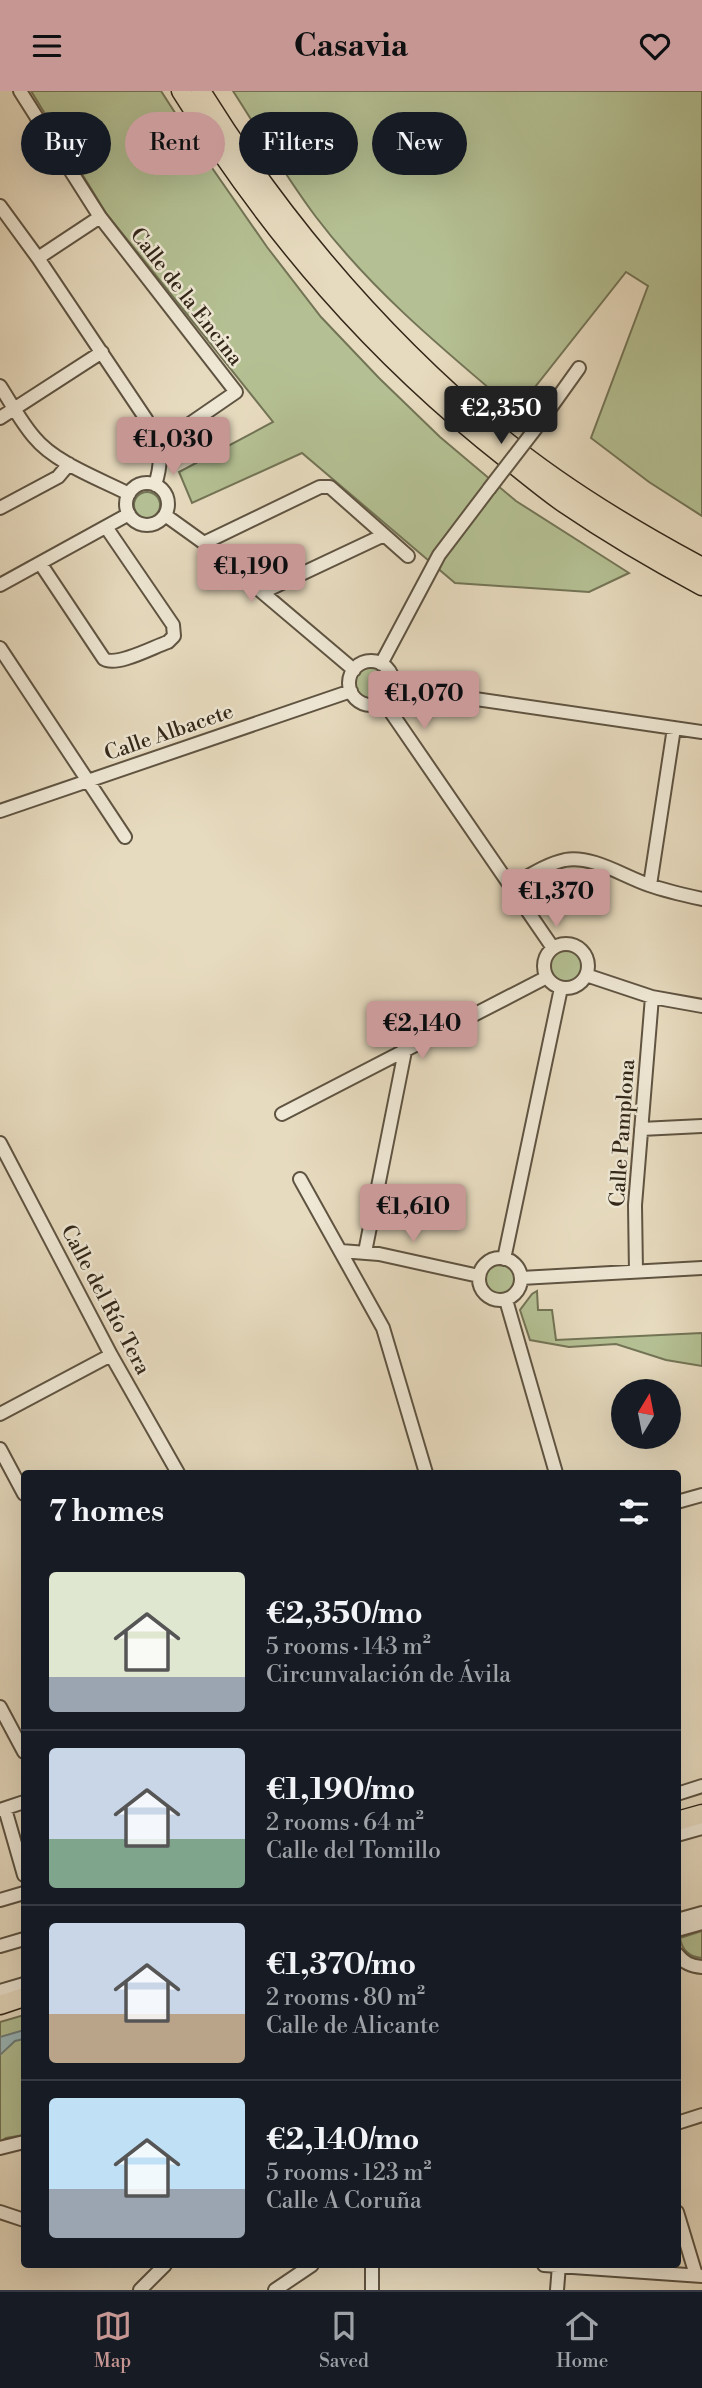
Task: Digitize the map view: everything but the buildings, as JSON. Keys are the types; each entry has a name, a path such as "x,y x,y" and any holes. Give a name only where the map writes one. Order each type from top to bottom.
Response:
{"highway":[{"path":"181,91 238,177 279,232 342,308 393,361 454,417 564,503 702,586"},
{"path":"201,91 296,228 400,345 504,439 629,525 702,567"},
{"path":"681,1809 702,1803"},
{"path":"681,1820 702,1814"},
{"path":"0,2005 21,1998"},
{"path":"0,2016 21,2010"}],"street":[{"name":"Calle de la Encina","path":"20,91 100,217 236,392 159,445"},
{"path":"0,206 146,419 159,445 160,467 155,485"},
{"path":"38,258 100,217"},
{"path":"0,418 102,352"},
{"path":"381,664 439,555 579,368"},
{"path":"0,386 34,438 69,464 129,494"},
{"path":"0,508 58,477 69,464"},
{"path":"155,485 167,497 165,515 156,523 138,523 129,515 129,494 138,486 155,485"},
{"path":"204,543 320,487 330,487 408,556"},
{"path":"0,585 129,515"},
{"path":"165,515 204,543 354,670"},
{"path":"40,563 109,662 167,642 174,636 173,625 106,527"},
{"path":"263,592 384,535"},
{"path":"0,648 125,837"},
{"path":"372,661 381,664 393,677 390,695 384,702 365,704 356,699 351,691 350,680 354,670 372,661"},
{"path":"393,687 702,732"},
{"name":"Calle Albacete","path":"0,811 351,691"},
{"path":"384,702 553,948"},
{"path":"650,885 674,728"},
{"path":"511,887 548,866 577,859 650,885 702,899"},
{"path":"564,944 575,946 584,953 588,963 586,975 580,983 571,988 561,988 547,977 544,967 546,957 553,948 564,944"},
{"path":"586,975 652,997 702,1006"},
{"path":"282,1114 547,977"},
{"path":"504,1259 561,988"},
{"name":"Calle Pamplona","path":"636,1272 635,1205 652,997"},
{"path":"365,1252 405,1051"},
{"path":"642,1129 702,1126"},
{"name":"Calle del Río Tera","path":"0,1143 111,1355 176,1470"},
{"path":"300,1179 383,1328 425,1470"},
{"path":"341,1251 365,1252 479,1276"},
{"path":"504,1259 519,1269 520,1287 506,1300 495,1300 486,1295 480,1286 479,1276 484,1266 493,1260 504,1259"},
{"path":"521,1278 702,1268"},
{"path":"506,1300 555,1470"},
{"path":"0,1414 111,1355"},
{"path":"0,1449 21,1488"},
{"path":"681,1501 702,1495"},
{"path":"0,1707 21,1746"},
{"path":"681,1793 702,1787"},
{"path":"21,1803 3,1809 21,1866"},
{"path":"681,1834 702,1828"},
{"path":"0,1900 21,1894"},
{"path":"681,1919 702,1913"},
{"path":"681,1929 702,1923"},
{"path":"0,1945 21,1940"},
{"path":"681,1959 691,1966 702,1968"},
{"path":"0,1991 21,1985"},
{"path":"681,2122 702,2115"},
{"path":"0,2148 21,2143"},
{"path":"0,2212 21,2219"},
{"path":"601,2268 699,2275 681,2223"},
{"path":"139,2290 160,2268"},
{"path":"275,2290 308,2268"},
{"path":"372,2268 372,2290"},
{"path":"557,2290 559,2268"}],"green space":[{"path":"31,91 161,91 175,112 125,112 125,175 217,175 267,247 321,317 440,437 516,501 629,573 589,592 455,583 302,453 192,503 179,472 273,422 106,213 83,175 111,175 111,112 44,112"},
{"path":"233,91 702,91 702,516 649,482 591,438 648,286 626,272 516,411 385,295 338,244 287,175 358,175 358,112 246,112"},
{"path":"147,492 156,496 160,505 156,514 147,518 138,514 134,505 138,496"},
{"path":"371,666 383,671 388,683 383,695 371,700 359,695 354,683 359,671"},
{"path":"566,950 577,955 582,966 577,977 566,982 555,977 550,966 555,955"},
{"path":"500,1263 511,1268 516,1279 511,1290 500,1295 489,1290 484,1279 489,1268"},
{"path":"537,1291 538,1310 552,1310 556,1340 702,1333 702,1366 666,1360 616,1344 569,1347 530,1340 520,1310"},
{"path":"702,1931 702,1958 687,1952 682,1946 681,1938"},
{"path":"21,2016 21,2136 0,2142 0,2022"}],"water":[{"path":"21,2031 21,2040 15,2041 0,2055 0,2037"}]}
